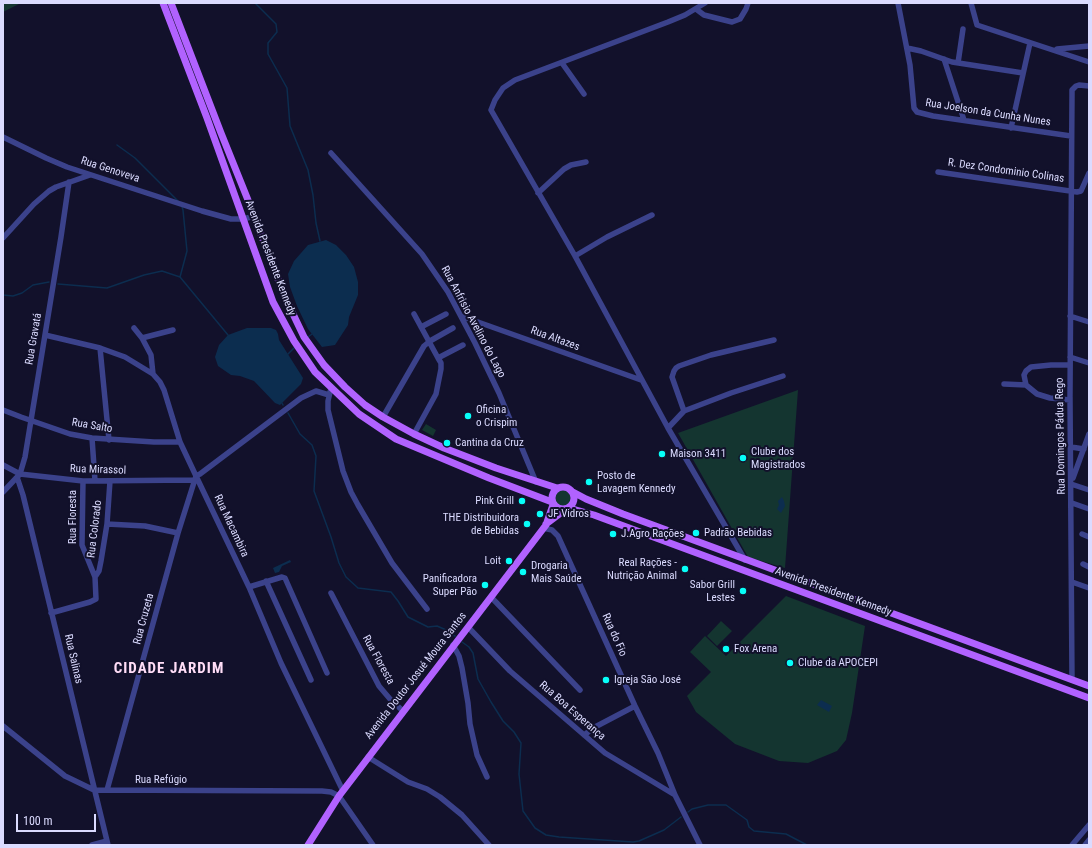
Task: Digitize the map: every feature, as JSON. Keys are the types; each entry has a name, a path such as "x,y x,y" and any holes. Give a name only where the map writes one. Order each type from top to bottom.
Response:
{"main road":[{"name":"Avenida Presidente Kennedy","path":"162,3 207,118 273,302 283,323 330,392 358,414 406,444 553,503 559,509 581,511 1089,698"},
{"name":"Avenida Presidente Kennedy","path":"171,3 255,216 284,295 304,337 314,352 335,377 365,404 383,417 414,434 458,454 537,482 557,488 565,487 598,505 1089,686"},
{"path":"545,526 553,503 552,494 557,488"},
{"path":"545,526 567,509 574,501 571,491"},
{"name":"Avenida Doutor Josué Moura Santos","path":"308,845 341,794 368,757 492,598 545,526"},
{"path":"709,558 713,548"},
{"path":"989,661 989,655 992,651"}],"street":[{"path":"705,3 685,15 668,22 507,84 497,96 491,110 574,256 668,428 745,560"},
{"path":"696,9 704,15 732,22 740,19 748,3"},
{"name":"Rua Joelson da Cunha Nunes","path":"898,3 910,65 915,110 920,113 1071,136"},
{"path":"971,3 977,25 1089,62"},
{"path":"958,63 963,29"},
{"path":"1012,128 1030,43"},
{"path":"1053,50 1089,46"},
{"path":"907,48 958,63 1023,73"},
{"path":"944,59 964,120"},
{"path":"562,63 584,94"},
{"name":"Rua Domingos Pádua Rego","path":"1072,680 1070,316 1072,90 1080,85 1089,86"},
{"name":"Rua Genoveva","path":"3,137 67,167 215,215 231,219 243,219 255,216"},
{"name":"Rua Anfrisio Avelino do Lago","path":"331,153 422,254 448,292 499,393 537,482"},
{"path":"538,193 549,181 568,167 586,162"},
{"name":"R. Dez Condominio Colinas","path":"938,172 1071,191"},
{"path":"1071,191 1081,191 1087,185 1089,173"},
{"path":"3,238 34,204 49,191 90,174"},
{"name":"Rua Gravatá","path":"3,492 18,475 25,457 69,182"},
{"path":"574,256 613,234 652,215"},
{"path":"414,314 441,363 436,394 414,434"},
{"path":"420,327 446,314"},
{"name":"Rua Altazes","path":"461,316 641,380"},
{"path":"1070,316 1089,322"},
{"path":"134,328 142,338 151,355 153,374"},
{"path":"383,417 422,349 452,328"},
{"path":"142,338 173,330"},
{"name":"Rua Macambira","path":"45,336 100,348 132,361 153,374 160,382 164,390 170,414 180,442 195,478 249,587 281,663 341,794 372,845"},
{"path":"684,411 672,377 676,368 711,355 774,340"},
{"path":"438,358 463,345"},
{"path":"100,348 109,440"},
{"path":"1070,357 1089,363"},
{"path":"1026,385 1024,375 1026,370 1031,367 1051,365 1070,366"},
{"path":"668,428 684,411 731,393 783,376"},
{"path":"1004,384 1026,385 1037,394 1050,398 1070,400"},
{"path":"195,478 301,398 316,391 330,392 328,410 343,471 351,492 392,563 427,609"},
{"name":"Rua Salto","path":"3,410 30,421 70,434 92,438 109,440 180,442"},
{"path":"1089,434 1071,483 1089,490"},
{"path":"92,438 95,481"},
{"path":"1071,447 1084,449"},
{"name":"Rua Mirassol","path":"3,465 18,475 83,481 195,478"},
{"name":"Rua Salinas","path":"18,475 108,843"},
{"name":"Rua Cruzeta","path":"107,790 178,533 195,478"},
{"name":"Rua Floresta","path":"51,612 94,601 96,595 95,577 82,545 83,481"},
{"name":"Rua Colorado","path":"95,577 100,568 107,524 110,481"},
{"path":"1072,503 1089,509"},
{"path":"107,524 145,526 178,533"},
{"name":"Rua do Fio","path":"545,526 558,536 635,706 658,753 675,795 700,845"},
{"path":"1082,534 1089,537"},
{"path":"1083,564 1089,567"},
{"path":"249,587 282,577 286,579 327,673"},
{"path":"266,581 311,680"},
{"path":"1072,582 1089,588"},
{"name":"Rua Floresta","path":"331,593 379,686 403,711"},
{"path":"492,598 580,690"},
{"name":"Rua Boa Esperança","path":"468,627 510,671 609,756 675,795"},
{"path":"454,645 462,668 470,724 477,755 487,777"},
{"path":"584,735 595,727 635,706"},
{"name":"Rua Refúgio","path":"3,727 65,776 94,790 322,791 341,794"},
{"path":"368,757 408,782 427,789 440,797 462,815 489,845"},
{"path":"1072,845 1089,825"},
{"path":"1085,845 1089,840"},
{"path":"92,845 108,843"}],"green space":[{"path":"3,3 21,3 3,12"},
{"name":"Clube dos Magistrados","path":"798,390 785,568 748,557 678,433"},
{"path":"426,424 436,430 433,436 422,430"},
{"path":"560,490 566,490 571,495 569,504 566,506 560,506 555,501 555,495"},
{"name":"Clube da APOCEPI","path":"786,596 865,626 852,713 846,740 837,751 808,763 779,761 735,744 696,712 687,696 711,672 690,652 705,636 726,656"},
{"path":"721,621 732,631 717,646 707,636"}],"water":[{"path":"326,240 336,245 346,255 354,267 358,282 358,295 349,317 348,325 335,345 322,347 308,329 297,306 290,287 288,274 294,261 308,245"},
{"path":"247,328 271,328 276,330 279,340 303,378 301,384 280,405 275,403 254,381 240,376 231,375 218,366 215,357 219,345 228,335"},
{"path":"782,497 785,506 781,513 777,509 779,505 778,501"},
{"path":"290,560 291,562 282,566 279,572 275,573 273,568"},
{"path":"821,700 832,706 829,712 817,705"}],"waterway":[{"path":"255,3 276,24 277,32 268,43 268,54 287,88 290,126 308,170 320,241"},
{"path":"117,145 135,158 179,202"},
{"path":"180,277 187,251 182,207"},
{"path":"58,284 107,288 144,275 162,271 180,277 228,335"},
{"path":"3,295 13,296 22,293 33,285 49,282"},
{"path":"308,337 312,334"},
{"path":"288,354 294,348"},
{"path":"288,413 300,434 312,445 316,456 314,491 339,563 346,577 358,588 391,592 408,617 428,627 437,626 455,636"},
{"path":"462,642 469,647 473,653 478,679 491,702 503,721 514,732 521,743 519,774 523,811 535,828 546,835 559,837 633,842 639,841 664,830 681,817"},
{"path":"688,812 692,809 708,805 726,805 747,820 749,827 754,831 786,834 807,845"}],"place":[{"name":"Oficina o Crispim","path":"468,416"},
{"name":"Cantina da Cruz","path":"447,443"},
{"name":"Maison 3411","path":"662,454"},
{"name":"Clube dos Magistrados","path":"743,458"},
{"name":"Posto de Lavagem Kennedy","path":"589,482"},
{"name":"Pink Grill","path":"522,501"},
{"name":"JF Vidros","path":"540,514"},
{"name":"THE Distribuidora de Bebidas","path":"527,524"},
{"name":"Padrão Bebidas","path":"696,533"},
{"name":"J.Agro Rações","path":"613,534"},
{"name":"Loit","path":"509,561"},
{"name":"Real Rações - Nutrição Animal","path":"685,569"},
{"name":"Drogaria Mais Saúde","path":"523,572"},
{"name":"Panificadora Super Pão","path":"485,585"},
{"name":"Sabor Grill Lestes","path":"743,591"},
{"name":"Fox Arena","path":"726,649"},
{"name":"Clube da APOCEPI","path":"790,663"},
{"name":"Igreja São José","path":"606,680"}],"district":[{"name":"CIDADE JARDIM","path":"169,669"}]}
